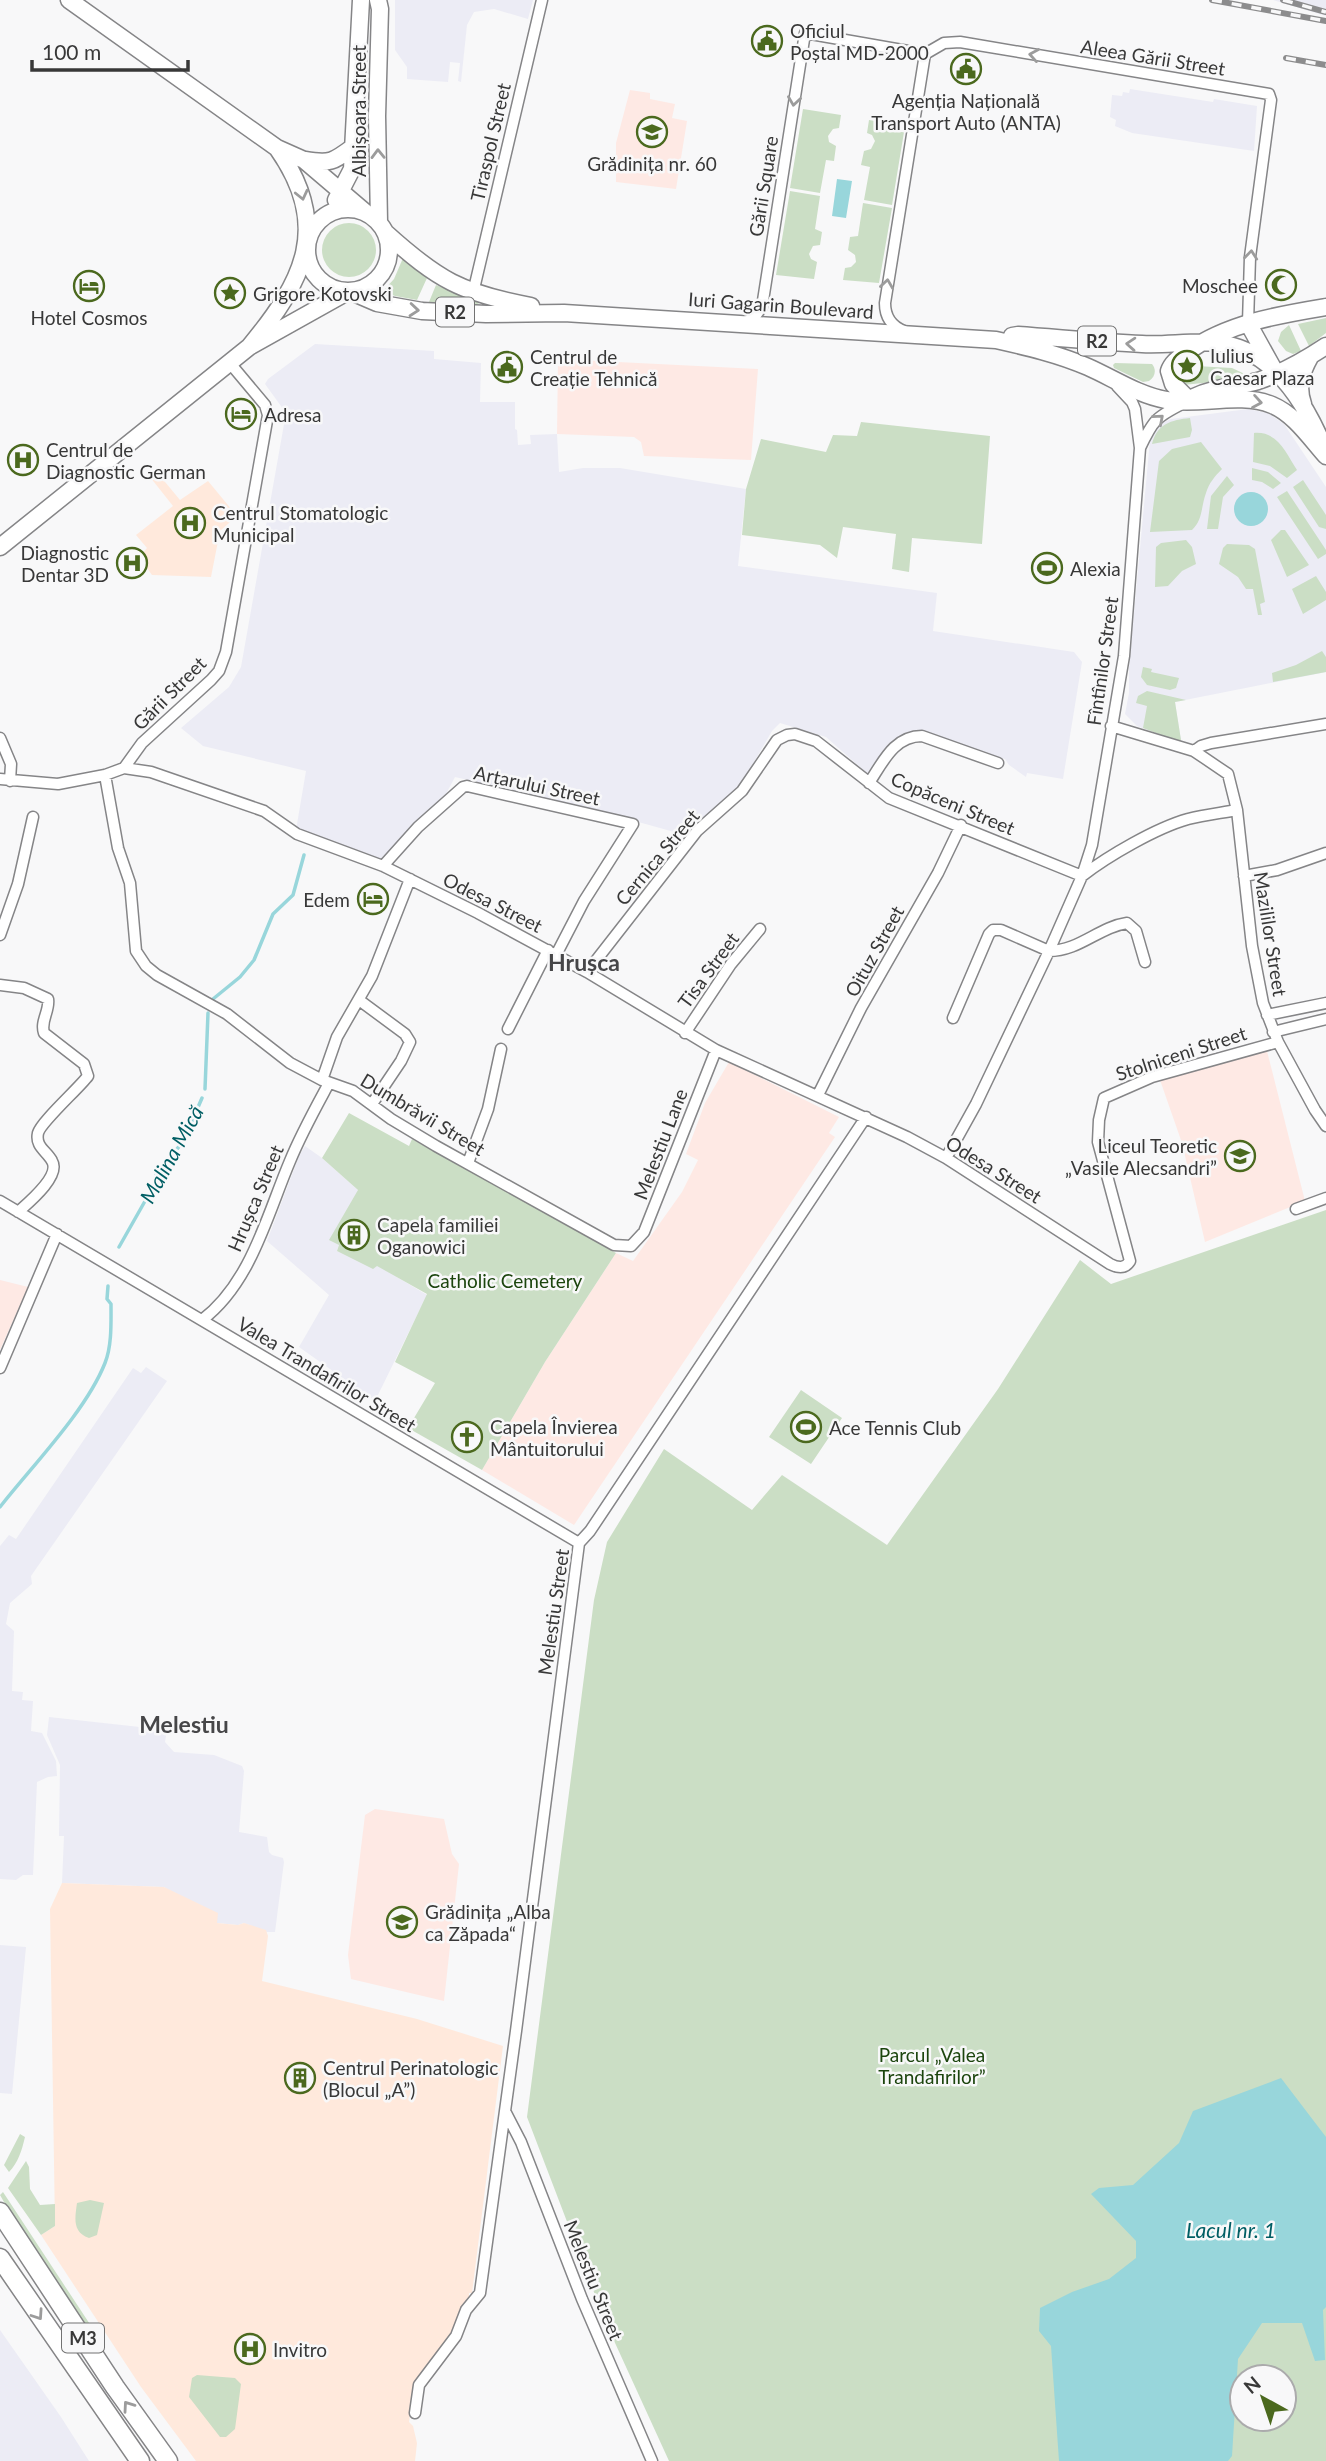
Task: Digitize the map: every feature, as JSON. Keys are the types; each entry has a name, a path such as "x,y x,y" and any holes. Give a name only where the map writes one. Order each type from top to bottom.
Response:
{"highway":[{"name":"M3","path":"0,2212 121,2396 168,2461"},
{"name":"M3","path":"0,2258 139,2461"}],"main road":[{"path":"69,0 277,148 304,160 326,163 335,161 353,147"},
{"name":"Albișoara Street","path":"328,214 352,169 361,0"},
{"name":"Albișoara Street","path":"378,0 377,116 383,227"},
{"path":"277,148 299,184 306,215 310,264 318,278 330,287 349,291"},
{"path":"0,547 248,347 349,291 369,286 385,269 390,254 383,227 304,160"},
{"path":"248,347 291,290 316,224 328,214 344,208 365,212"},
{"name":"Iuri Gagarin Boulevard","path":"383,227 436,275 473,293 564,313"},
{"name":"Iuri Gagarin Boulevard","path":"349,291 377,303 403,309 486,314 564,313 996,340 1051,353 1153,397 1168,400 1189,400 1212,390 1243,385 1276,373"},
{"name":"R2","path":"1199,344 1223,331 1248,323 1326,307"},
{"path":"1248,323 1276,373 1313,421 1326,455"},
{"name":"Iuri Gagarin Boulevard","path":"996,340 1018,335 1238,348 1276,373"},
{"path":"1199,344 1175,360 1169,371 1173,384 1189,400 1247,400 1274,406 1293,419 1326,455"},
{"name":"R2","path":"1276,373 1326,346"},
{"path":"1304,406 1300,385 1310,357"}],"street":[{"name":"Tiraspol Street","path":"473,293 542,0"},
{"name":"Gării Square","path":"730,323 746,322 762,307 805,33 925,54"},
{"name":"Aleea Gării Street","path":"925,54 944,43 960,42 1270,95 1250,257 1248,323"},
{"path":"915,335 893,326 888,319 885,303 925,54"},
{"name":"Gării Street","path":"124,768 142,743 219,671 226,652 268,415 265,405 229,362"},
{"name":"Fîntînilor Street","path":"946,1158 976,1104 1049,951 1082,876 1094,833 1124,656 1140,448 1137,417 1132,402 1107,376"},
{"name":"Fîntînilor Street","path":"1140,448 1151,424 1157,418 1189,400"},
{"path":"1194,751 1211,743 1326,724"},
{"name":"Mazililor Street","path":"1111,726 1194,751 1228,774 1237,810 1255,961 1267,1015 1276,1037 1326,1126"},
{"name":"Copăceni Street","path":"782,736 795,734 816,741 889,798 1082,876"},
{"name":"Cernica Street","path":"587,972 697,831 742,791 782,736"},
{"path":"869,783 894,746 917,736 998,763"},
{"path":"0,738 11,764 5,780 58,784 105,775 124,768"},
{"name":"Odesa Street","path":"124,768 151,772 264,811 298,834 410,879 587,972 716,1050 866,1117 946,1158 1110,1264 1124,1267"},
{"name":"Dumbrăvii Street","path":"105,775 118,848 130,883 136,951 146,966 241,1024 277,1055 325,1081 354,1091 406,1128 614,1245 631,1246"},
{"name":"Arțarului Street","path":"383,866 418,827 467,786 633,824 552,953"},
{"path":"1082,876 1116,853 1173,824 1237,810"},
{"path":"0,935 18,884 33,817"},
{"name":"Oituz Street","path":"818,1095 862,1008 938,873 961,825"},
{"path":"1244,876 1277,870 1326,853"},
{"name":"Hrușca Street","path":"202,1320 224,1300 259,1238 325,1081 337,1037 372,976 410,879"},
{"path":"953,1018 993,930 1001,930 1049,951 1074,947 1127,923 1136,931 1145,962"},
{"name":"Tisa Street","path":"685,1033 718,981 760,929"},
{"path":"508,1029 552,953"},
{"path":"0,985 35,991 48,999 44,1033 75,1056 87,1069 88,1076 41,1126 38,1140 53,1161 54,1168 41,1191 18,1212"},
{"path":"359,1000 405,1034 410,1042 401,1061 372,1104"},
{"name":"Stolniceni Street","path":"1267,1015 1326,1003"},
{"path":"1276,1037 1326,1019"},
{"name":"Stolniceni Street","path":"1124,1267 1130,1261 1129,1254 1098,1142 1104,1098 1152,1077 1276,1037"},
{"path":"468,1163 488,1109 501,1049"},
{"name":"Melestiu Lane","path":"631,1246 644,1232 716,1050"},
{"name":"Melestiu Street","path":"415,2413 419,2385 456,2336 466,2309 480,2293 579,1543 866,1117"},
{"path":"1296,1209 1326,1198"},
{"name":"Valea Trandafirilor Street","path":"0,1201 579,1543"},
{"path":"0,1368 57,1234"},
{"name":"Melestiu Street","path":"506,2112 521,2142 582,2299 652,2461"}],"shaded area":[{"path":"395,0 533,0 528,19 494,9 474,12 467,25 461,82 458,81 460,63 450,62 448,82 407,79 407,67 395,50"},
{"path":"1273,0 1326,0 1326,16"},
{"path":"1130,89 1257,106 1254,151 1132,133 1115,126 1116,120 1110,117 1112,95 1122,96 1123,92 1129,93"},
{"name":"Grădinița nr. 60","path":"630,90 650,93 650,99 675,104 672,118 687,121 676,189 616,182 616,143"},
{"path":"315,344 434,351 434,359 481,363 480,402 515,402 518,445 531,444 530,435 557,434 559,472 583,468 620,468 746,489 738,566 937,593 933,631 1074,652 1082,662 1063,779 1027,773 1026,777 1005,759 912,731 892,743 870,776 826,737 780,723 772,731 742,783 685,835 581,806 455,777 446,794 410,827 382,859 357,853 296,830 306,771 203,746 181,728 229,687 241,667 286,413 265,384"},
{"path":"558,359 758,369 751,460 644,456 641,442 634,437 557,434"},
{"path":"1248,409 1268,413 1284,424 1326,487 1326,672 1175,702 1181,740 1179,742 1137,726 1125,714 1150,440 1160,424 1171,419"},
{"name":"Centrul Stomatologic Municipal","path":"156,471 180,500 208,481 237,516 220,531 211,577 152,575 139,557 147,548 136,535 173,506 150,477"},
{"name":"Liceul Teoretic „Vasile Alecsandri”","path":"1267,1051 1305,1201 1205,1242 1182,1143 1160,1080"},
{"path":"729,1062 839,1117 829,1133 835,1137 574,1525 482,1470 545,1362 616,1253 633,1261 682,1192 698,1160 686,1154 705,1103"},
{"path":"305,1146 358,1190 337,1251 377,1265 427,1295 375,1401 299,1347 329,1295 267,1241"},
{"path":"0,1280 28,1287 0,1350"},
{"path":"146,1367 167,1381 31,1576 32,1584 10,1603 6,1624 14,1631 12,1691 23,1692 22,1700 33,1701 31,1731 42,1733 56,1761 57,1776 37,1782 33,1875 23,1875 16,1880 0,1879 0,1546 9,1535 16,1539 133,1368 141,1373"},
{"path":"49,1717 167,1730 165,1742 174,1752 214,1755 242,1766 244,1771 239,1832 267,1837 269,1852 283,1858 284,1862 275,1932 267,1932 244,1923 217,1923 164,1887 62,1883 64,1836 59,1836 60,1765 47,1735"},
{"name":"Grădinița „Alba ca Zăpada“","path":"375,1809 444,1819 452,1854 459,1864 444,2001 351,1979 348,1955 365,1815"},
{"path":"62,1883 164,1887 218,1913 217,1923 244,1923 266,1930 268,1936 262,1981 417,2019 503,2046 472,2293 469,2293 461,2306 451,2336 414,2385 409,2422 413,2426 417,2443 415,2461 196,2461 141,2387 41,2235 55,2226 50,1909"},
{"path":"0,1945 26,1947 12,2094 0,2093"},
{"path":"0,2330 61,2417 89,2461 0,2461"}],"green space":[{"path":"803,109 841,115 839,128 833,129 828,136 829,142 836,146 834,161 826,160 820,193 790,188"},
{"path":"869,120 905,126 892,205 864,200 870,167 861,165 864,151 871,149 875,141 872,135 867,133"},
{"path":"790,191 820,196 815,229 822,232 820,245 813,246 809,254 811,259 817,262 814,279 776,275"},
{"path":"863,203 892,208 879,283 843,280 845,268 856,262 855,255 848,250 850,237 858,236"},
{"path":"354,223 364,227 372,235 376,250 372,265 364,273 344,277 334,273 326,265 322,245 326,235 334,227"},
{"path":"403,258 427,278 417,300 383,291 394,279"},
{"path":"218,282 242,283 241,304 217,303"},
{"path":"436,285 480,305 475,307 429,302"},
{"path":"1326,318 1326,333 1309,346 1298,324"},
{"path":"1289,325 1301,351 1293,354 1286,351 1278,341 1281,332"},
{"path":"1115,363 1152,364 1155,373 1149,381 1143,382 1114,368"},
{"path":"1178,365 1232,368 1249,376 1183,385 1173,373"},
{"path":"1190,418 1190,437 1152,444 1157,432 1166,424"},
{"path":"861,422 990,436 982,544 912,538 909,572 892,569 896,534 843,527 837,558 820,545 742,535 746,489 761,439 826,452 833,435 857,436"},
{"path":"1254,433 1262,433 1275,439 1297,470 1287,478 1270,466 1253,462"},
{"path":"1201,442 1222,469 1209,486 1198,522 1192,530 1150,532 1159,461 1172,449"},
{"path":"1252,468 1268,472 1281,483 1273,489 1262,482 1252,480"},
{"path":"1227,476 1234,485 1223,497 1218,529 1207,529 1211,496"},
{"path":"1303,480 1326,515 1326,529 1319,527 1293,487"},
{"path":"1287,491 1326,550 1326,554 1318,559 1277,497"},
{"path":"1281,530 1285,530 1309,565 1287,577 1271,540"},
{"path":"1186,540 1192,547 1196,564 1182,571 1168,586 1155,587 1156,547 1161,543"},
{"path":"1227,544 1249,545 1255,549 1265,602 1260,604 1262,615 1258,615 1253,589 1246,589 1238,577 1219,564 1223,548"},
{"path":"1316,576 1326,592 1326,600 1303,614 1292,589"},
{"path":"1322,651 1326,657 1326,672 1273,682 1272,673 1296,665"},
{"path":"1143,667 1152,669 1151,672 1179,678 1176,688 1170,690 1147,685 1141,677"},
{"path":"1147,691 1186,700 1175,702 1181,740 1179,742 1143,728 1147,706 1136,703 1138,696"},
{"name":"Catholic Cemetery","path":"349,1113 409,1146 412,1139 616,1253 545,1362 482,1470 408,1428 435,1383 395,1362 427,1294 377,1266 373,1269 337,1251 339,1245 329,1240 358,1190 322,1158"},
{"name":"Parcul „Valea Trandafirilor”","path":"1326,1210 1326,2461 669,2461 605,2321 527,2117 594,1600 607,1542 664,1449 752,1510 782,1475 887,1545 998,1389 1080,1260 1111,1284"},
{"name":"Ace Tennis Club","path":"801,1390 842,1418 811,1464 769,1437"},
{"path":"20,2134 25,2137 17,2160 9,2172 4,2165"},
{"path":"26,2161 29,2167 30,2189 40,2205 55,2204 55,2226 41,2235 8,2188"},
{"path":"3,2192 99,2338 95,2340 4,2202 0,2195"},
{"path":"90,2200 104,2203 97,2235 89,2238 77,2228 75,2219 77,2203"},
{"path":"197,2375 235,2378 241,2384 235,2429 226,2437 220,2437 189,2397 192,2378"}],"water":[{"path":"837,179 852,181 846,218 832,216"},
{"path":"1251,492 1263,497 1268,509 1263,521 1251,526 1239,521 1234,509 1239,497"},
{"name":"Lacul nr. 1","path":"1281,2078 1326,2137 1326,2307 1323,2310 1325,2360 1315,2361 1302,2323 1262,2323 1238,2363 1228,2363 1228,2433 1233,2433 1232,2456 1228,2461 1059,2461 1051,2346 1039,2331 1040,2308 1072,2292 1109,2279 1136,2258 1136,2241 1091,2194 1099,2188 1133,2185 1179,2143 1193,2111"}],"waterway":[{"name":"Malina Mică","path":"213,999 240,977 254,960 273,914 293,895 304,855"},
{"name":"Malina Mică","path":"205,1089 208,1013"},
{"name":"Malina Mică","path":"119,1247 153,1187 157,1172 183,1142 202,1098"},
{"name":"Malina Mică","path":"0,1507 72,1419 105,1363 111,1326 108,1286"}],"railway":[{"path":"1212,0 1326,21"},
{"path":"1283,0 1326,12"},
{"path":"1286,58 1326,65"}],"place":[{"name":"Oficiul Poștal MD-2000","path":"767,41"},
{"name":"Agenția Națională Transport Auto (ANTA)","path":"966,69"},
{"name":"Grădinița nr. 60","path":"652,132"},
{"name":"Moschee","path":"1281,285"},
{"name":"Hotel Cosmos","path":"89,286"},
{"name":"Grigore Kotovski","path":"230,293"},
{"name":"Iulius Caesar Plaza","path":"1187,366"},
{"name":"Centrul de Creație Tehnică","path":"507,367"},
{"name":"Adresa","path":"241,414"},
{"name":"Centrul de Diagnostic German","path":"23,460"},
{"name":"Centrul Stomatologic Municipal","path":"190,523"},
{"name":"Diagnostic Dentar 3D","path":"132,563"},
{"name":"Alexia","path":"1047,568"},
{"name":"Edem","path":"373,899"},
{"name":"Liceul Teoretic „Vasile Alecsandri”","path":"1240,1156"},
{"name":"Capela familiei Oganowici","path":"354,1235"},
{"name":"Ace Tennis Club","path":"806,1427"},
{"name":"Capela Învierea Mântuitorului","path":"467,1437"},
{"name":"Grădinița „Alba ca Zăpada“","path":"402,1922"},
{"name":"Centrul Perinatologic (Blocul „A”)","path":"300,2078"},
{"name":"Invitro","path":"250,2349"}],"district":[{"name":"Hrușca","path":"584,962"},
{"name":"Melestiu","path":"184,1724"}]}
